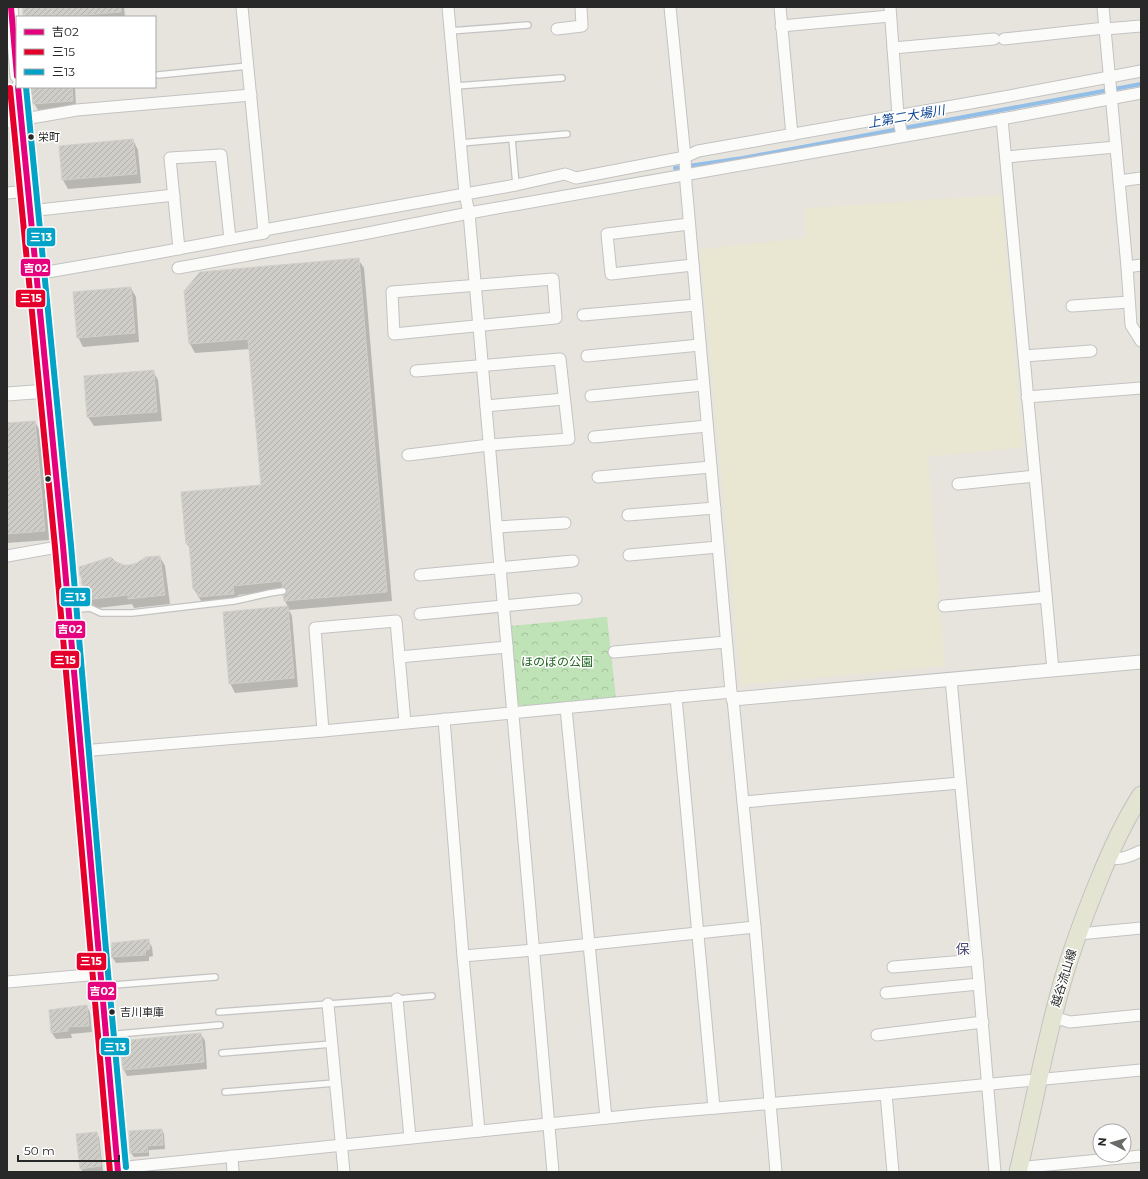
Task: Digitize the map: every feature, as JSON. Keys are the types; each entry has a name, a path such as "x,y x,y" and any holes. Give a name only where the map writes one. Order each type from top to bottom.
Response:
{"main road":[{"name":"越谷流山線","path":"1019,1168 1038,1079 1069,959 1108,857 1122,828 1141,796"}],"street":[{"path":"11,7 16,64"},
{"path":"242,7 264,230"},
{"path":"448,7 497,527 553,1172"},
{"path":"557,29 582,26 581,7"},
{"path":"670,7 685,160 689,224 726,642 756,928 776,1172"},
{"path":"780,7 792,134"},
{"path":"1103,7 1131,325 1141,340"},
{"path":"781,26 891,9 898,115 902,136"},
{"path":"893,48 1141,26"},
{"path":"178,268 364,234 467,204 516,185 565,174 576,178 685,160 698,151 1004,97 1141,71"},
{"path":"18,88 69,610 100,980 118,1170 232,1156 606,1118 1141,1070"},
{"path":"36,274 264,233 264,230 685,175 1141,93"},
{"path":"7,122 78,110 251,95"},
{"path":"1002,119 1053,670"},
{"path":"1006,157 1116,146"},
{"path":"179,249 170,158 221,155 230,239"},
{"path":"1119,181 1141,178"},
{"path":"7,193 28,191"},
{"path":"30,211 174,195"},
{"path":"689,224 607,234 611,274 693,265"},
{"path":"1127,266 1141,265"},
{"path":"553,279 556,318 478,327 394,334 392,292 553,279"},
{"path":"1072,306 1129,302"},
{"path":"583,315 696,305"},
{"path":"587,356 700,345"},
{"path":"1024,356 1092,351"},
{"path":"408,455 489,445 569,439 560,359 416,371"},
{"path":"591,396 703,385"},
{"path":"1027,397 1141,388"},
{"path":"7,394 47,390"},
{"path":"486,406 564,399"},
{"path":"594,437 707,426"},
{"path":"598,477 711,467"},
{"path":"958,484 1035,476"},
{"path":"628,515 715,508"},
{"path":"497,527 565,523"},
{"path":"7,556 63,546"},
{"path":"629,555 718,547"},
{"path":"420,575 573,562"},
{"path":"944,606 1046,597"},
{"path":"420,614 576,599"},
{"path":"323,731 315,628 396,621 405,723"},
{"path":"614,652 726,642"},
{"path":"399,657 507,647"},
{"path":"81,751 323,731 676,697 732,695 951,679 1141,662"},
{"path":"951,679 978,960 995,1172"},
{"path":"676,697 714,1108"},
{"path":"566,708 606,1118"},
{"path":"444,719 479,1131"},
{"path":"743,802 960,783"},
{"path":"1108,857 1116,859 1124,858 1141,851"},
{"path":"463,956 756,928"},
{"path":"1079,934 1141,928"},
{"path":"893,967 978,960"},
{"path":"7,982 100,980"},
{"path":"886,993 979,984"},
{"path":"397,999 410,1138"},
{"path":"328,1004 344,1172"},
{"path":"1053,1017 1070,1022 1141,1015"},
{"path":"877,1035 983,1022"},
{"path":"886,1094 893,1172"},
{"path":"232,1156 234,1172"},
{"path":"1019,1168 1141,1156"}],"lane":[{"path":"450,31 528,25"},
{"path":"158,75 248,66"},
{"path":"456,86 562,78"},
{"path":"461,142 568,134"},
{"path":"512,139 516,185"},
{"path":"69,610 90,608 101,613 132,613 234,601 282,591"},
{"path":"100,980 215,977"},
{"path":"218,1012 432,996"},
{"path":"105,1035 220,1025"},
{"path":"222,1053 332,1044"},
{"path":"225,1092 336,1083"}],"shaded area":[{"path":"1001,195 1023,447 928,457 945,666 741,685 700,249 806,238 806,208"}],"green space":[{"name":"ほのぼの公園","path":"607,617 616,698 520,706 516,701 510,626"}],"building":[{"path":"23,7 51,7 52,16 23,16"},
{"path":"52,7 121,7 121,12 76,16 52,16"},
{"path":"31,88 72,88 73,101 33,104"},
{"path":"133,139 137,174 62,180 59,146"},
{"path":"359,258 387,592 284,601 282,581 233,586 234,594 198,597 197,589 193,589 189,543 186,544 181,492 261,485 248,339 189,344 184,291 200,272"},
{"path":"131,287 135,333 77,338 73,292"},
{"path":"154,370 157,412 87,417 84,376"},
{"path":"35,421 45,531 7,534 7,423"},
{"path":"160,556 165,595 128,599 128,595 84,600 79,567 111,557 116,562 124,565 130,565 137,563 146,557"},
{"path":"288,606 294,678 229,684 223,612"},
{"path":"149,939 150,949 146,950 145,955 111,957 112,943"},
{"path":"87,1005 89,1026 68,1027 68,1031 51,1033 49,1010"},
{"path":"201,1033 204,1062 123,1070 120,1041"},
{"path":"162,1129 163,1145 147,1146 148,1152 130,1153 129,1131"},
{"path":"97,1132 101,1166 80,1169 76,1134"}],"waterway":[{"name":"上第二大場川","path":"675,168 743,158 1141,84"}],"transit line":[{"name":"吉02","path":"11,7 16,64"},
{"name":"三15","path":"10,88 55,547 110,1172"},
{"name":"吉02","path":"18,88 63,546 118,1172"},
{"name":"三13","path":"26,88 71,545 126,1167"}],"place":[{"name":"栄町","path":"31,137"},
{"name":"吉川車庫","path":"112,1012"}],"district":[{"name":"保","path":"963,949"}]}
